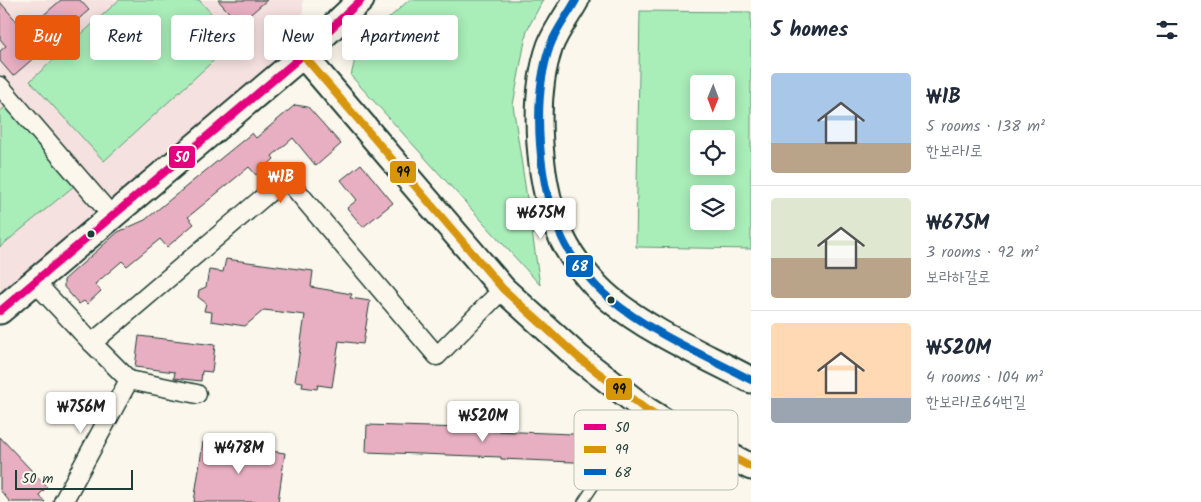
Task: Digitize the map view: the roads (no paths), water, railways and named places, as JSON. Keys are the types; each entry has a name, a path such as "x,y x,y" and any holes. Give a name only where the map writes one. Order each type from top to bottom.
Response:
{"street":[{"path":"332,28 361,0"},
{"path":"576,0 551,46 540,89 539,127 542,167 550,207 563,240 582,268 608,298 638,320 751,380"},
{"path":"0,311 297,60"},
{"path":"307,60 504,289 579,358 648,410"},
{"path":"0,86 112,216"},
{"path":"92,343 286,178 436,356 504,289"},
{"path":"34,281 129,380 197,394"},
{"path":"63,502 129,380"},
{"path":"738,460 751,467"}],"lane":[{"path":"583,502 591,490"}]}
